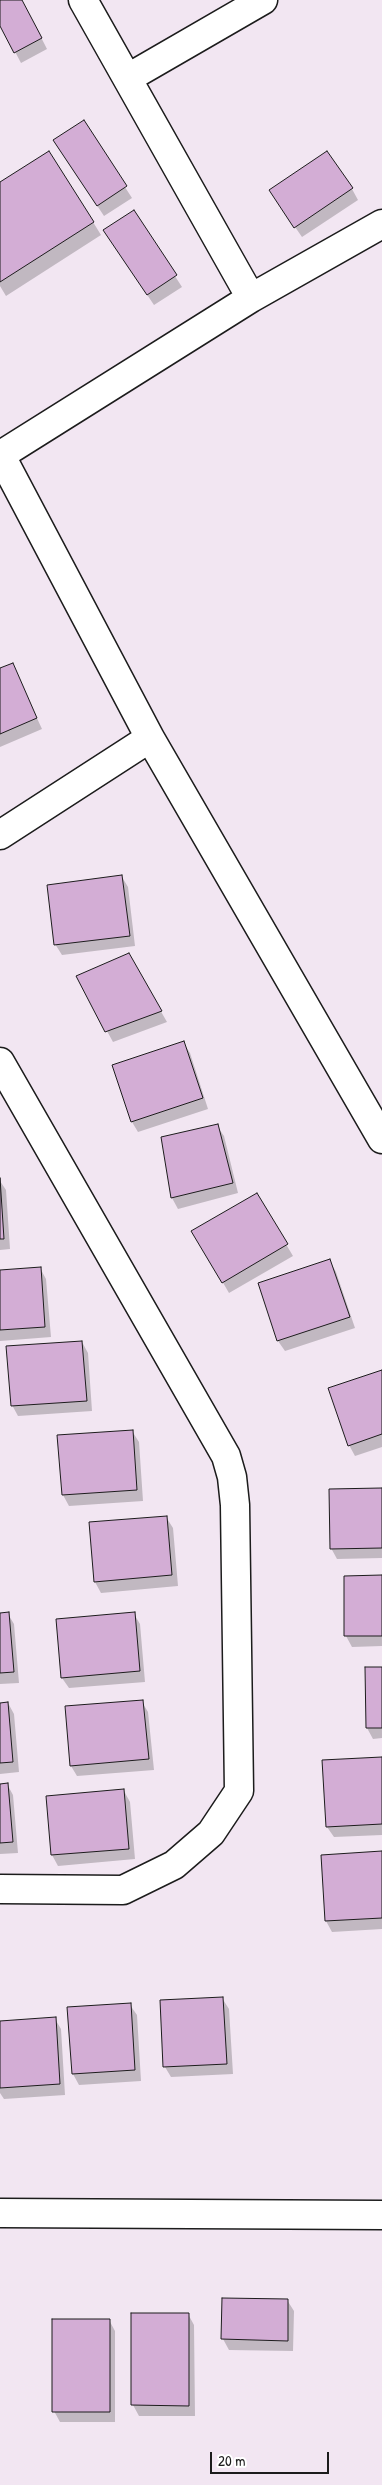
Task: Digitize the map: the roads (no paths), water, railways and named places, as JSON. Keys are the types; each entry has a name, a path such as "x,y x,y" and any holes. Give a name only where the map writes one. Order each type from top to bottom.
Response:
{"street":[{"path":"83,0 251,298"},
{"path":"128,78 263,0"},
{"path":"382,224 251,298 0,454 150,738 382,1139"},
{"path":"0,835 150,738"},
{"path":"0,1062 226,1456 232,1477 235,1505 239,1791 211,1833 174,1865 123,1890 0,1889"},
{"path":"0,2212 382,2215"}]}
